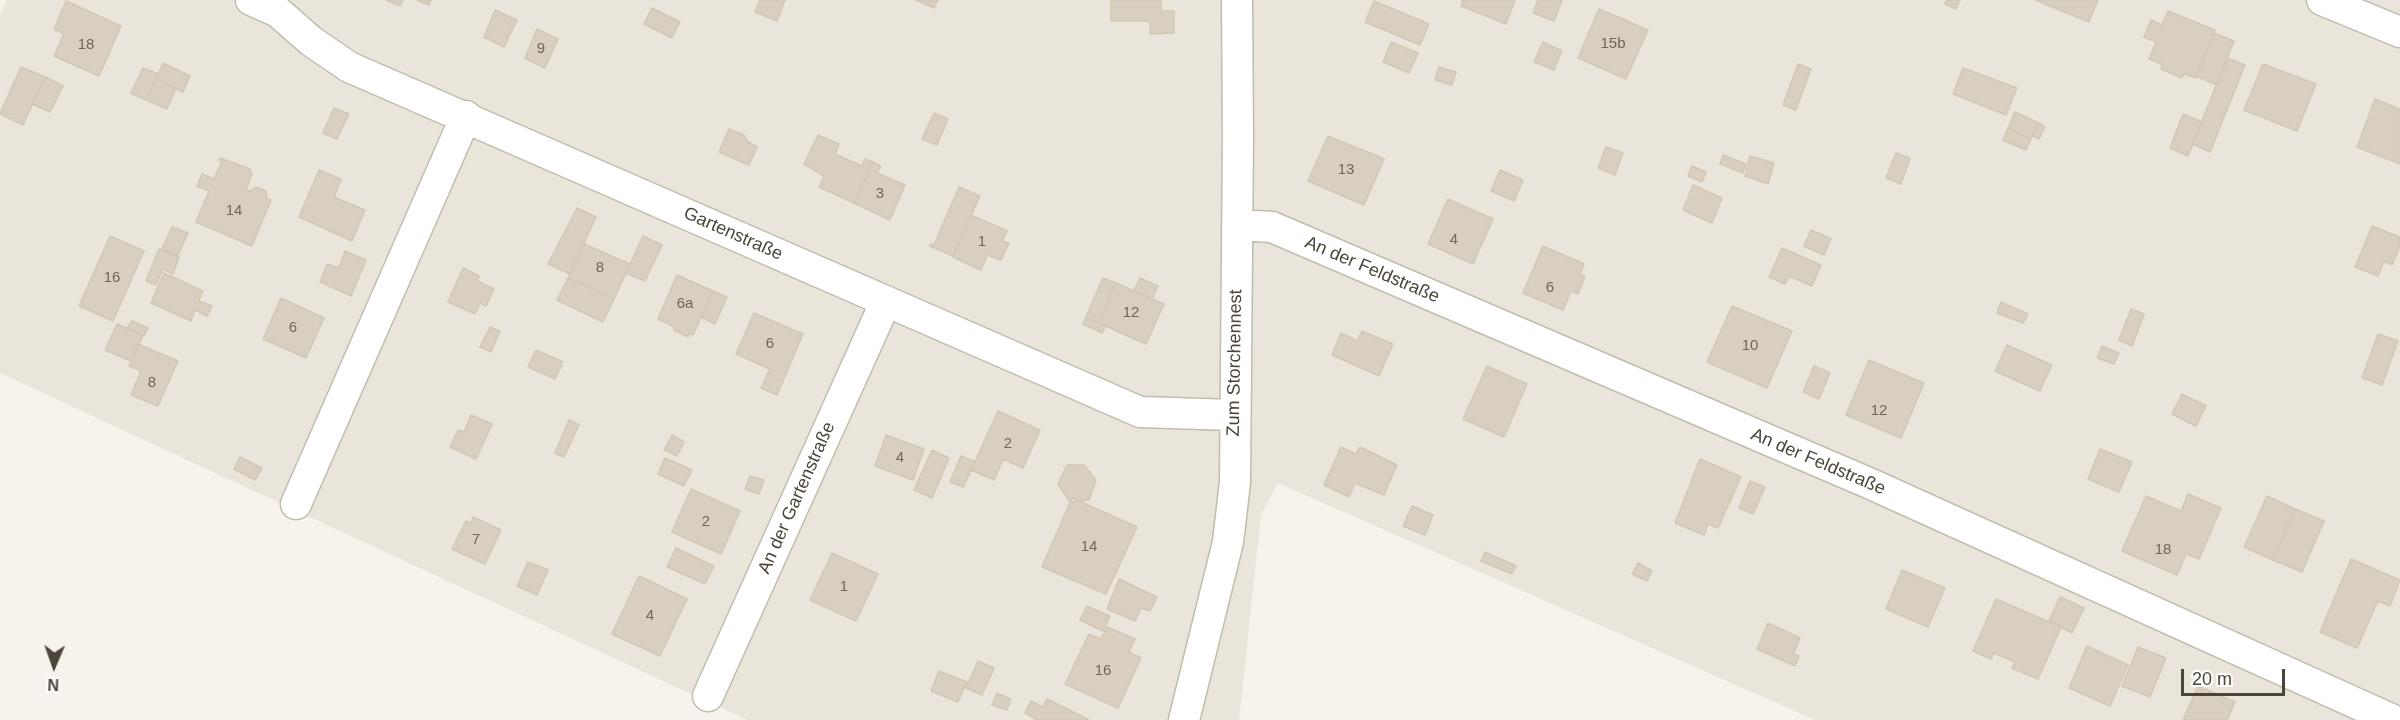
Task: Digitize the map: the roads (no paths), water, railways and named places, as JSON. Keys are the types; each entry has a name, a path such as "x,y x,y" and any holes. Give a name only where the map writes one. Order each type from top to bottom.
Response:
{"street":[{"name":"Gartenstraße","path":"251,0 278,12 311,41 350,67 1140,412 1234,415"},
{"name":"Zum Storchennest","path":"1184,720 1228,542 1235,482 1238,0"},
{"path":"2322,0 2400,32"},
{"path":"296,504 466,116"},
{"name":"An der Feldstraße","path":"1237,225 1272,227 1871,484 2393,720"},
{"name":"An der Gartenstraße","path":"708,696 886,301"}]}
